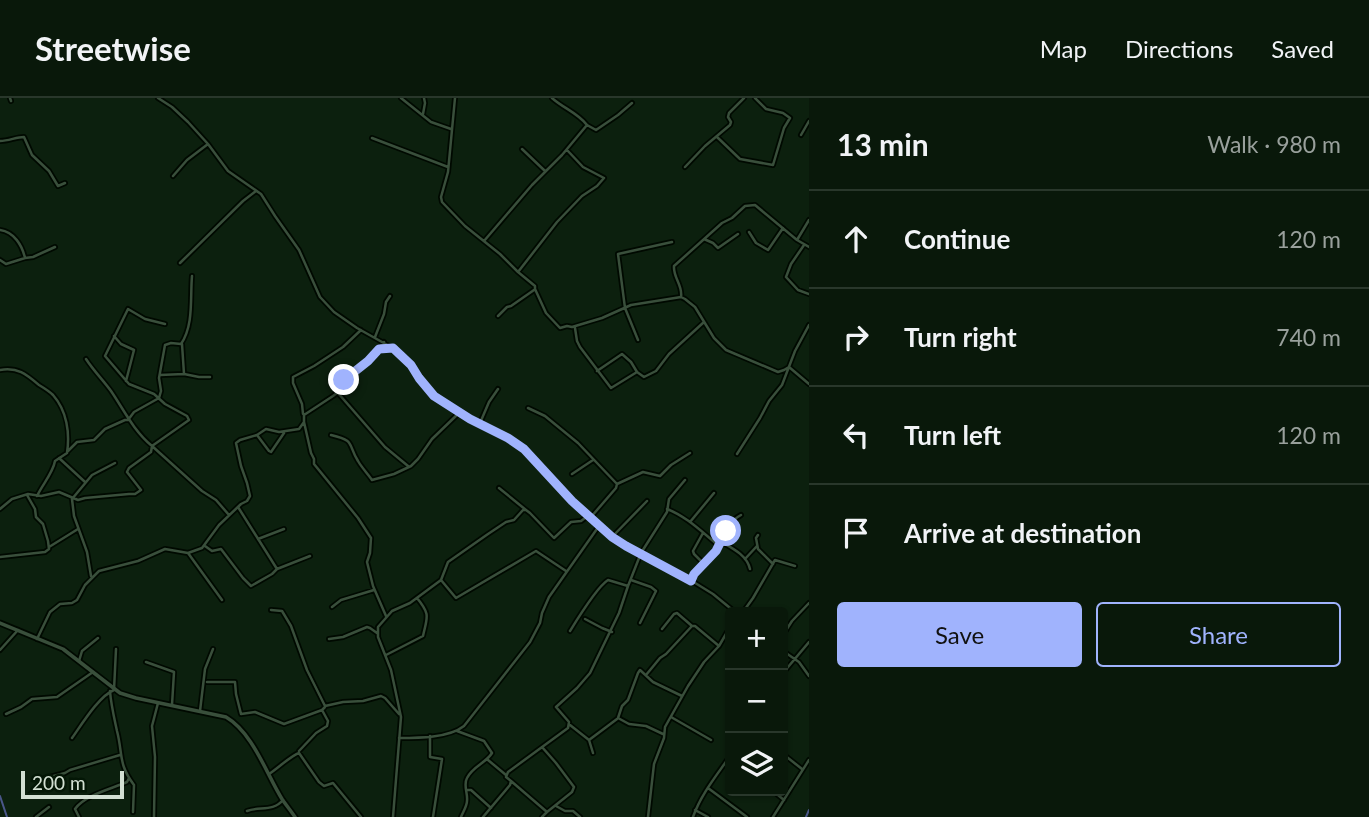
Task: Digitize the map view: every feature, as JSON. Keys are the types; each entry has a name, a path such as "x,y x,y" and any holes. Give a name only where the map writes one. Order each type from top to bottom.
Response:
{"street":[{"path":"158,98 172,107 208,144 228,171 257,190 299,250 323,301 334,312 393,348 411,365 434,396 524,449 572,501 612,537 713,594 729,607"},
{"path":"401,98 431,122 452,129"},
{"path":"423,114 424,98"},
{"path":"455,98 449,168 442,202 465,226 532,282 546,313 555,324 560,328 574,326 638,303 681,297 695,307 714,338 726,350 778,372 789,367"},
{"path":"685,167 730,125 729,113 744,98"},
{"path":"717,137 740,159 773,165 790,118 783,113 766,109 755,98"},
{"path":"553,99 596,130 632,103"},
{"path":"801,135 809,121"},
{"path":"484,241 587,125"},
{"path":"0,141 24,137 32,155 49,170 58,186 65,183"},
{"path":"372,138 449,168"},
{"path":"173,176 187,160 208,144"},
{"path":"522,149 545,171"},
{"path":"518,272 557,222 604,178 583,167 566,149"},
{"path":"180,263 257,190"},
{"path":"681,297 682,289 673,268 722,223 745,206 755,205 807,246 791,264 786,277 798,290 809,294"},
{"path":"797,240 809,220"},
{"path":"749,232 756,243 768,250 783,228"},
{"path":"0,230 16,238 25,258"},
{"path":"704,239 718,248 738,234"},
{"path":"638,340 625,307 618,254 672,242"},
{"path":"0,260 6,264 33,257 55,247"},
{"path":"184,374 182,344 190,317 192,276"},
{"path":"498,316 506,307 535,289"},
{"path":"375,337 390,296"},
{"path":"0,509 12,499 28,494 45,496 59,492 78,500 135,495 141,489 127,472 129,468 151,452 152,446 189,420 159,398 129,384 105,356 128,309 145,319 165,324"},
{"path":"597,371 622,355 643,377 656,371 669,354 704,322"},
{"path":"737,454 782,384 809,325"},
{"path":"574,326 580,347 611,388 637,372"},
{"path":"361,330 343,347 293,377 293,383 302,404 314,464 371,538 367,562 374,590 386,616"},
{"path":"114,336 121,344 134,350 126,381"},
{"path":"304,415 337,393 346,377 368,361 384,342"},
{"path":"37,496 54,468 55,461 78,442 94,440 105,429 128,420 134,412 159,398 165,345 182,344"},
{"path":"379,349 393,348"},
{"path":"86,359 142,438 229,514"},
{"path":"789,367 809,384"},
{"path":"0,370 14,369 26,373 54,396 65,418 68,451"},
{"path":"160,375 210,377"},
{"path":"480,423 498,389"},
{"path":"337,393 385,447 408,466"},
{"path":"528,408 545,416 578,443 617,484"},
{"path":"331,435 351,444 357,460 372,480 394,474 418,459 430,440 460,412"},
{"path":"37,639 50,612 60,604 77,600 85,585 102,569 138,561 165,549 188,554 205,546 213,531 229,514 247,501 250,494 236,444 266,429 285,432 299,429 304,422"},
{"path":"257,435 271,452 285,432"},
{"path":"499,488 554,538 571,522 590,516 617,484 643,472 660,475 690,453"},
{"path":"59,458 86,482"},
{"path":"572,474 593,460"},
{"path":"91,578 88,552 74,516 72,499 95,473 115,463"},
{"path":"593,753 589,740 569,724 556,707 590,673 620,613 640,553 667,509 669,499 685,480"},
{"path":"690,522 714,493"},
{"path":"27,495 34,506 36,517 43,524 49,547"},
{"path":"612,537 647,501"},
{"path":"238,507 277,569"},
{"path":"667,509 674,511 719,543 734,549 749,562 750,569"},
{"path":"393,817 401,717 391,670 380,645 378,627 386,616 407,606 441,580 448,562 526,510"},
{"path":"691,581 694,574 716,551 731,521 741,514"},
{"path":"399,738 430,736 457,731 464,726 530,642 549,597 599,526"},
{"path":"0,557 45,552 78,529"},
{"path":"258,539 284,529"},
{"path":"703,533 692,551 704,564"},
{"path":"758,535 757,546 773,564"},
{"path":"205,546 212,551 221,549 251,586 277,569 310,556"},
{"path":"745,559 757,546"},
{"path":"441,580 456,598 536,551 566,571"},
{"path":"188,554 222,600"},
{"path":"747,607 776,560 795,566"},
{"path":"570,631 601,585 608,580 628,586"},
{"path":"631,580 656,591 640,623"},
{"path":"332,607 341,600 374,590"},
{"path":"386,655 423,636 424,625 428,619 417,598"},
{"path":"788,627 809,603"},
{"path":"269,774 286,763 316,733 327,726 328,721 291,626 282,611 271,610"},
{"path":"662,629 677,613 719,646"},
{"path":"586,619 611,632"},
{"path":"0,623 63,649 112,691 226,717 236,724 249,741 295,817"},
{"path":"646,675 692,625"},
{"path":"329,639 343,637 367,627 377,633"},
{"path":"0,650 18,630"},
{"path":"648,817 654,764 665,727 704,662 725,636"},
{"path":"79,661 82,651 97,638"},
{"path":"786,670 809,642"},
{"path":"116,649 111,705 120,755 135,789 133,812"},
{"path":"200,711 205,669 213,649"},
{"path":"788,655 803,666 809,676"},
{"path":"146,662 174,672 172,706"},
{"path":"589,740 618,718 640,670 653,682 682,696"},
{"path":"6,714 32,699 57,697 93,672"},
{"path":"207,682 236,682 236,694 242,714 255,712 284,724 343,702 363,701 381,696 401,717"},
{"path":"72,737 98,703 112,691"},
{"path":"154,817 155,757 152,726 158,703"},
{"path":"671,717 711,740"},
{"path":"618,718 664,734"},
{"path":"506,775 566,731 569,724"},
{"path":"457,731 484,741 492,754 468,777 465,784 467,803 460,817"},
{"path":"430,736 430,757 442,759 433,817"},
{"path":"542,747 574,787 572,792 542,817"},
{"path":"298,752 319,782 324,786 333,783 361,817"},
{"path":"42,779 120,755"},
{"path":"788,758 803,770"},
{"path":"488,760 547,812"},
{"path":"773,817 809,760"},
{"path":"693,817 708,788 725,764"},
{"path":"78,816 76,806 90,797 127,782 129,778"},
{"path":"483,817 511,781"},
{"path":"708,788 747,817"},
{"path":"467,790 471,790 491,808"},
{"path":"779,796 784,800"},
{"path":"247,811 276,807 283,800"},
{"path":"556,806 565,811 573,811 580,817"},
{"path":"36,817 49,807"},
{"path":"695,810 708,817"},
{"path":"352,816 356,813"}],"waterway":[{"path":"0,796 7,817"},
{"path":"806,817 809,810"}],"route":[{"path":"344,380 379,349 393,348 411,365 434,396 524,449 572,501 612,537 691,581 694,574 716,551 726,531"}]}
